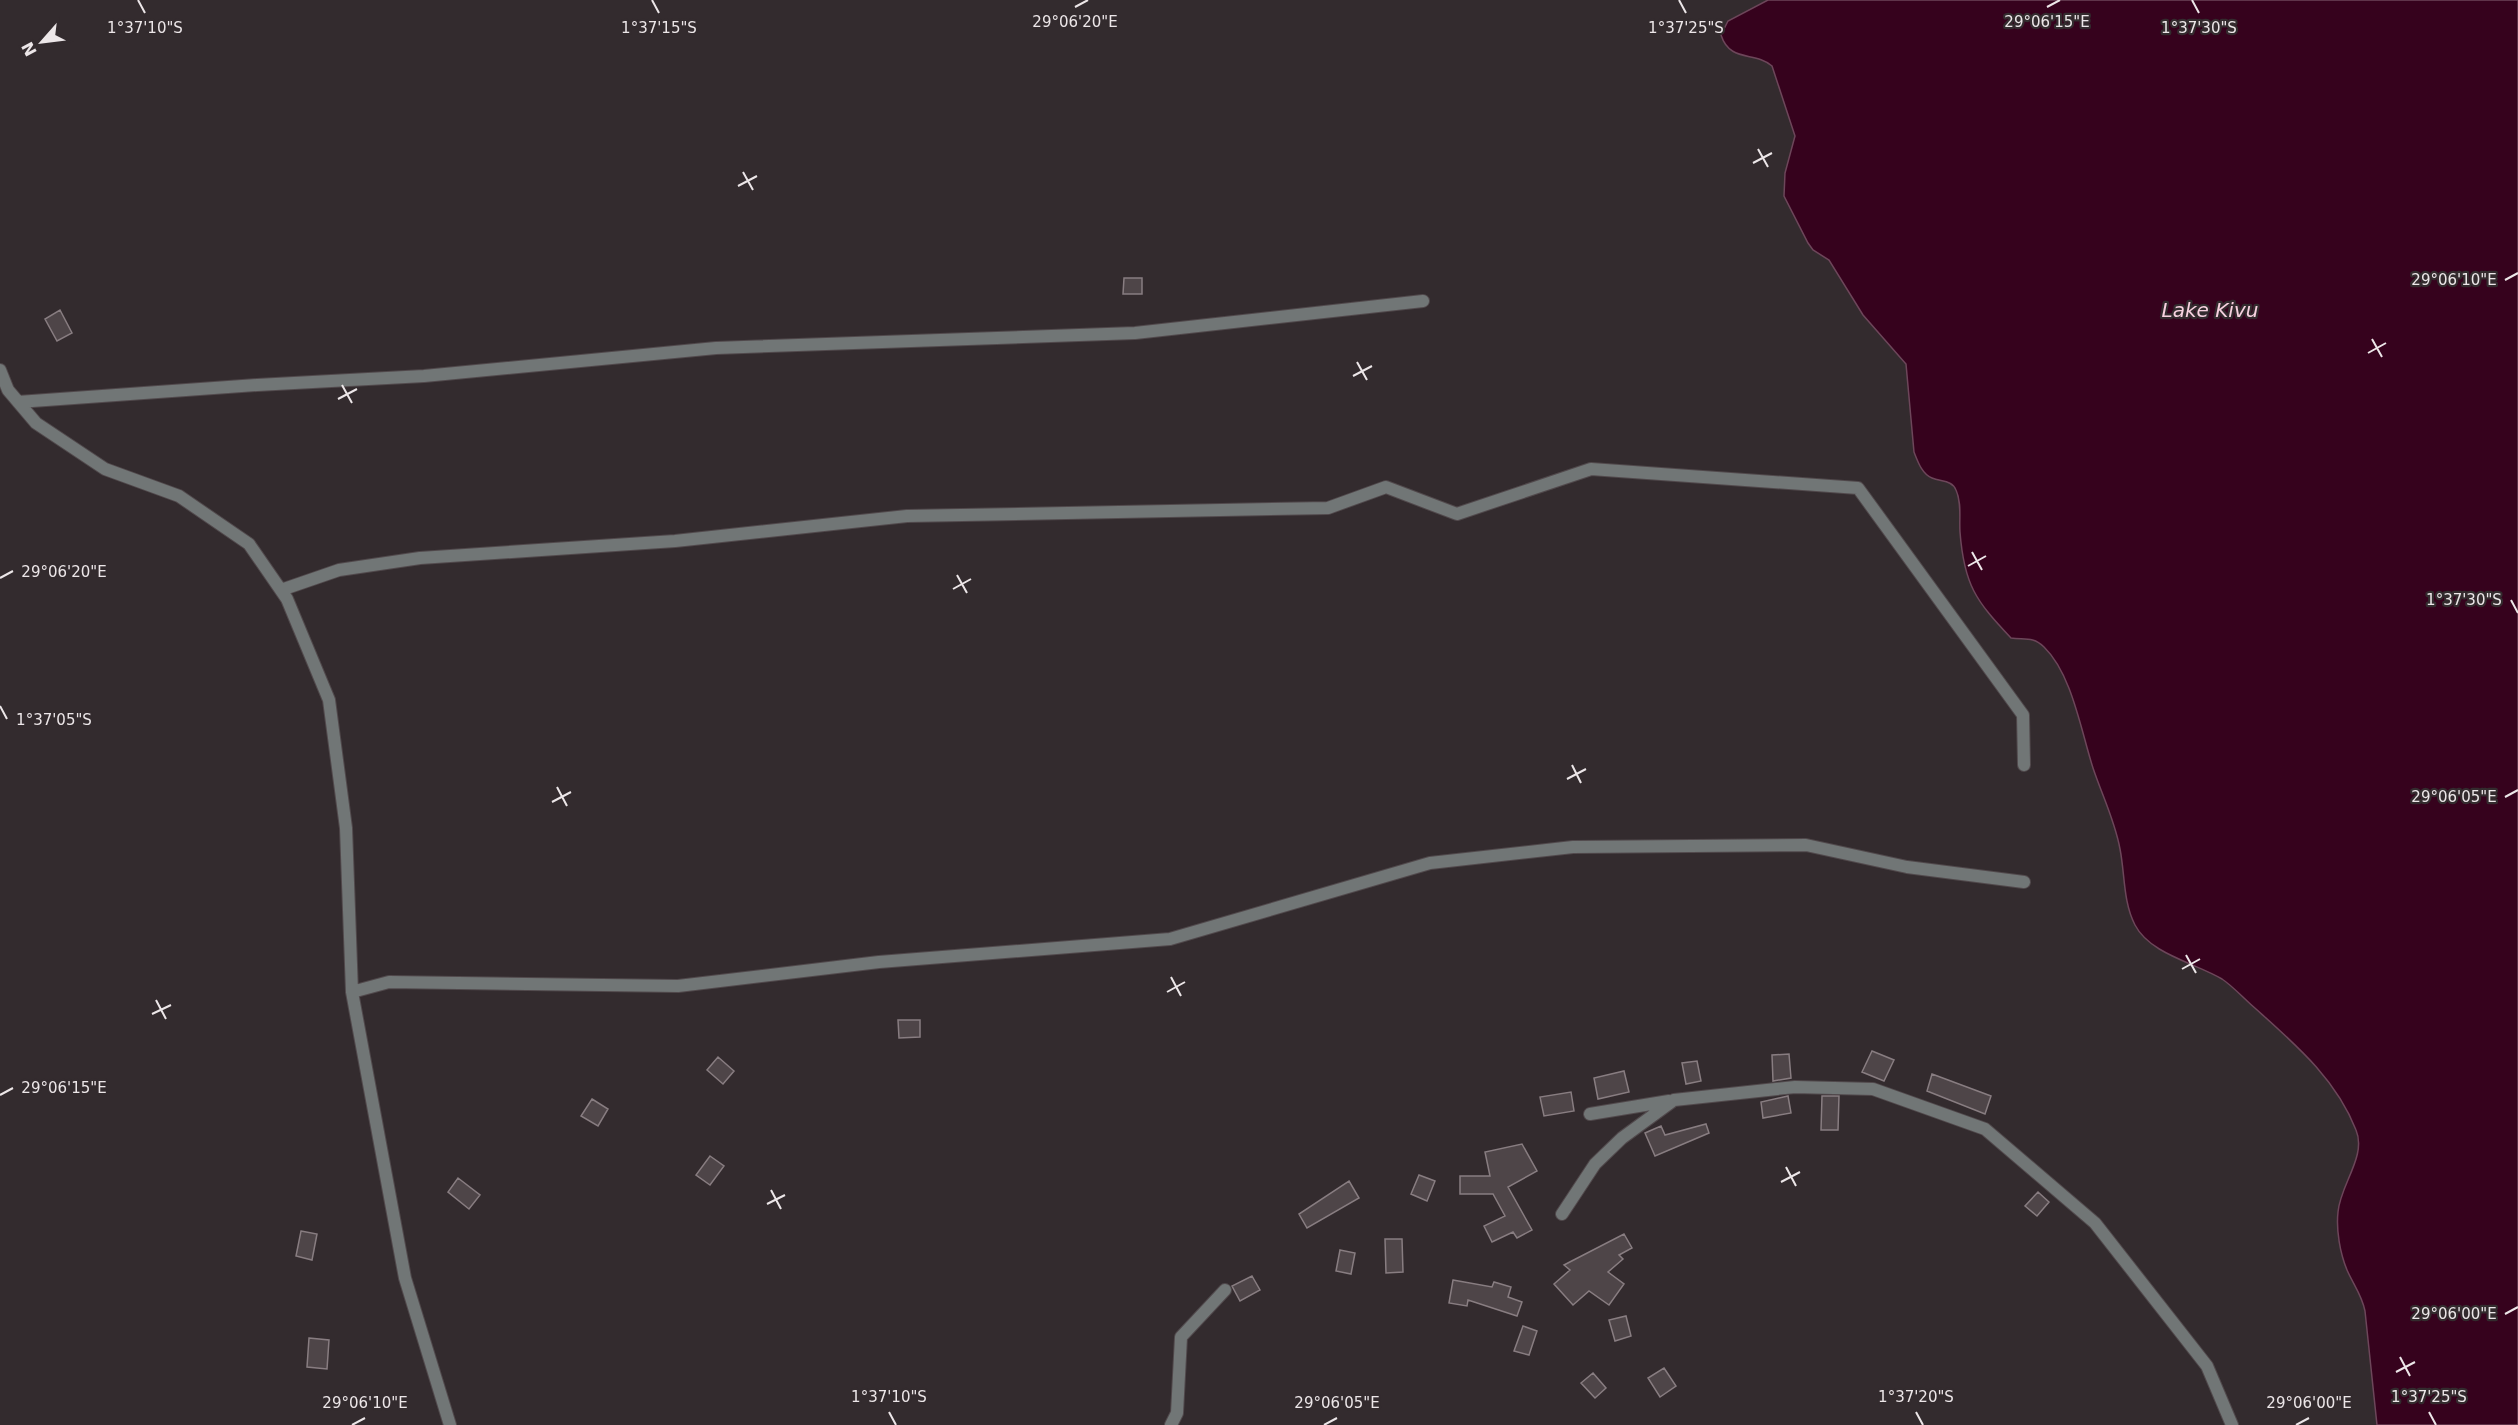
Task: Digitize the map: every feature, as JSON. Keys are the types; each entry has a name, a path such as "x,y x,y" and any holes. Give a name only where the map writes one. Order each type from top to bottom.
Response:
{"street":[{"path":"18,402 424,376 717,348 1136,333 1423,301"},
{"path":"0,370 8,390 36,423 105,470 179,496 249,544 287,599 329,700 346,828 352,992 405,1278 450,1425"},
{"path":"281,590 339,570 420,558 675,541 907,516 1329,508 1386,487 1457,514 1591,469 1858,488 2023,715 2024,765"},
{"path":"352,992 389,982 678,986 879,962 1170,939 1430,863 1573,847 1806,845 1907,867 2024,882"},
{"path":"1590,1114 1674,1101 1795,1087 1874,1089 1985,1129 2095,1223 2208,1366 2232,1425"},
{"path":"1562,1214 1595,1164 1622,1138 1674,1101"},
{"path":"1171,1425 1177,1413 1181,1337 1226,1290"}],"water":[{"name":"Lake Kivu","path":"1768,0 2518,0 2518,1425 2377,1425 2364,1305 2349,1275 2339,1241 2338,1212 2343,1191 2356,1160 2358,1140 2356,1130 2338,1095 2314,1064 2286,1036 2222,979 2162,951 2142,935 2135,925 2126,897 2122,858 2115,828 2093,768 2069,687 2062,672 2054,658 2040,644 2032,640 2011,638 1989,613 1974,591 1962,550 1960,506 1956,490 1949,483 1926,474 1914,452 1906,364 1863,315 1829,260 1813,250 1784,196 1785,173 1795,136 1772,66 1730,50 1721,35 1728,21"}],"building":[{"path":"1124,278 1142,278 1142,294 1123,294"},
{"path":"60,310 72,333 57,341 45,319"},
{"path":"898,1020 920,1020 920,1037 899,1038"},
{"path":"1872,1051 1894,1060 1884,1081 1862,1072"},
{"path":"1789,1054 1791,1078 1773,1081 1772,1055"},
{"path":"718,1057 734,1071 723,1084 707,1070"},
{"path":"1697,1061 1701,1081 1686,1084 1682,1063"},
{"path":"1624,1071 1629,1092 1598,1099 1594,1078"},
{"path":"1932,1074 1991,1096 1985,1114 1927,1091"},
{"path":"1571,1092 1574,1111 1544,1116 1540,1097"},
{"path":"1788,1096 1791,1113 1763,1118 1761,1102"},
{"path":"1822,1096 1839,1096 1838,1130 1821,1130"},
{"path":"592,1099 608,1109 598,1126 581,1116"},
{"path":"1706,1124 1709,1133 1655,1156 1645,1133 1661,1126 1665,1135"},
{"path":"1522,1144 1537,1171 1508,1187 1532,1230 1517,1238 1513,1232 1492,1242 1484,1226 1505,1216 1493,1194 1460,1194 1460,1176 1490,1176 1485,1152"},
{"path":"710,1156 724,1166 710,1185 696,1175"},
{"path":"1419,1175 1435,1181 1427,1201 1411,1194"},
{"path":"458,1178 480,1195 469,1209 448,1192"},
{"path":"1349,1181 1359,1198 1307,1228 1299,1214"},
{"path":"2038,1192 2049,1202 2037,1216 2025,1206"},
{"path":"301,1231 317,1234 312,1260 296,1256"},
{"path":"1624,1234 1632,1248 1619,1255 1623,1259 1608,1272 1624,1284 1609,1305 1589,1291 1573,1305 1554,1284 1570,1270 1564,1265"},
{"path":"1385,1239 1402,1239 1403,1272 1386,1273"},
{"path":"1340,1250 1355,1253 1351,1274 1336,1271"},
{"path":"1252,1276 1260,1290 1240,1301 1232,1286"},
{"path":"1453,1280 1492,1287 1494,1282 1511,1287 1508,1297 1522,1302 1517,1316 1468,1300 1467,1306 1449,1303"},
{"path":"1626,1316 1631,1336 1615,1341 1609,1320"},
{"path":"1523,1326 1537,1331 1529,1355 1514,1351"},
{"path":"309,1338 329,1340 327,1369 307,1367"},
{"path":"1664,1368 1676,1386 1660,1397 1648,1378"},
{"path":"1593,1373 1606,1388 1595,1398 1581,1383"}]}
